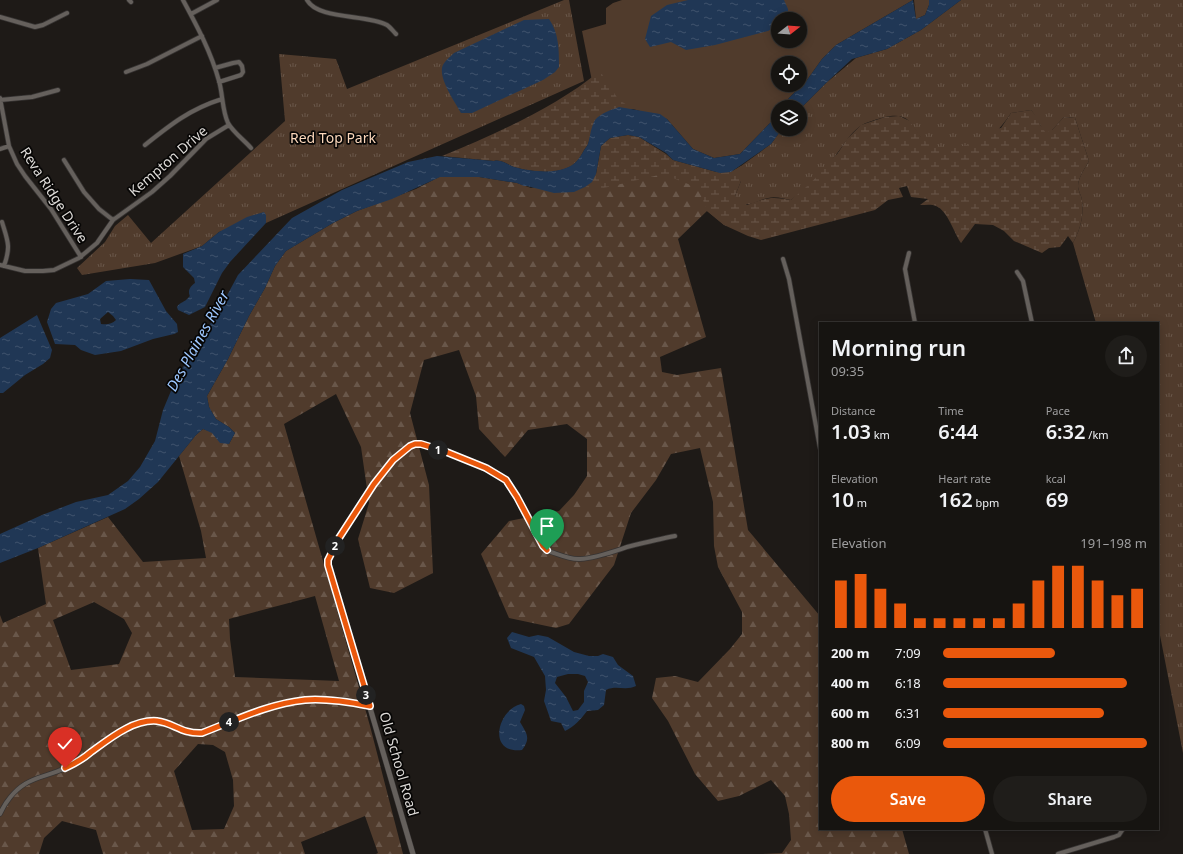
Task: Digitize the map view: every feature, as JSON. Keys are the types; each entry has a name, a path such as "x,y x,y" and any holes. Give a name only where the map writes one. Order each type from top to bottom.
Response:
{"street":[{"path":"184,0 202,36 215,68 225,114 229,125 251,148"},
{"path":"191,14 217,0"},
{"path":"307,0 309,4 321,11 375,21 387,25 396,34"},
{"path":"0,17 35,27 43,25 67,13"},
{"path":"126,72 147,64 202,36"},
{"path":"215,68 239,62 243,70 240,75 219,82"},
{"path":"0,99 32,98 58,90"},
{"name":"Reva Ridge Drive","path":"0,99 9,146 17,164 24,176 47,203 81,257"},
{"path":"145,145 176,121 192,111 208,103 222,99"},
{"name":"Kempton Drive","path":"2,265 25,271 54,270 81,257 97,243 113,220 152,192 206,139 229,125"},
{"path":"0,149 9,146"},
{"path":"64,160 84,192 99,209 113,220"},
{"path":"2,222 9,244 9,252 2,265"},
{"path":"908,253 905,269 915,322"},
{"path":"783,259 789,279 819,443"},
{"path":"1017,272 1023,281 1032,322"},
{"path":"328,565 328,560 339,538 374,484 393,460 410,446 415,444 421,444 444,451 486,468 506,480 517,497 543,546 552,552 566,557 579,559 594,557 675,536"},
{"name":"Old School Road","path":"328,565 413,854"},
{"path":"0,814 10,798 25,784 34,779 65,768 91,753 102,744 138,724 158,721 186,732 202,733 258,710 294,702 314,700 370,706"},
{"path":"985,830 992,854"},
{"path":"1058,854 1114,837 1122,830"}],"green space":[{"name":"Red Top Park","path":"564,0 569,0 584,81 266,223 266,215 219,232 202,246 155,263 82,275 77,268 105,242 115,226 128,215 151,243 285,121 279,54 336,59 347,89"},
{"path":"622,0 913,0 836,45 822,59 807,80 807,56 771,56 771,92 795,92 787,100 771,100 771,122 740,154 714,158 693,149 667,119 633,109 598,111 582,31 606,24 606,8 613,3"},
{"path":"914,0 929,0 929,5 925,15 916,19"},
{"path":"961,0 1183,0 1183,753 1159,630 1159,322 1096,322 1073,243 1078,233 1082,218 1082,199 1078,188 1078,183 1089,161 1075,118 1064,117 1052,130 1046,133 1031,110 1011,113 989,138 963,146 947,148 930,144 924,140 912,124 903,117 885,117 862,125 856,130 822,171 791,200 771,197 751,204 744,204 740,203 735,196 741,181 741,166 771,144 777,136 807,136 807,102 826,83 856,58 887,49 921,30"},
{"path":"600,71 618,99 633,109 619,107 595,121 588,145 578,160 570,166 555,171 546,172 514,167 499,161 442,156 483,139 524,119 564,97"},
{"path":"1031,110 1037,117 1041,126 1052,130 1064,117 1075,118 1089,161 1078,183 1078,188 1082,199 1082,218 1078,233 1073,243 1068,236 1060,247 1049,248 1042,253 1014,241 1004,231 993,225 975,224 961,243 944,212 934,205 920,205 928,199 911,197 907,186 899,188 903,197 888,200 875,210 761,240 724,225 707,211 700,192 693,186 663,174 604,188 585,187 592,182 596,174 601,146 610,138 628,135 639,137 673,160 720,173 731,172 741,166 741,181 735,196 747,205 769,198 791,200 838,153 847,139 861,125 885,117 899,116 910,121 921,137 1001,128 1011,113"},
{"path":"741,166 724,225 707,211 678,239 706,337 660,357 662,372 677,375 721,368 748,530 819,615 819,830 902,830 909,854 763,854 782,853 791,840 789,814 785,796 771,780 739,796 718,801 695,774 668,721 652,698 656,678 675,676 698,682 730,649 742,634 742,612 718,567 714,546 713,502 700,448 671,454 656,480 631,513 614,565 569,624 556,628 509,618 481,554 509,521 559,511 574,495 587,476 587,439 567,424 528,430 505,457 479,429 476,396 459,350 424,360 410,413 429,485 433,573 394,593 370,588 358,539 369,503 361,447 336,394 284,424 370,726 403,854 376,854 378,853 365,816 301,842 305,854 103,854 96,830 62,821 44,838 39,854 0,854 0,615 3,623 46,604 38,548 108,517 143,562 206,558 201,531 179,456 196,435 203,429 212,432 229,444 235,433 229,427 216,419 209,407 207,396 228,359 275,266 286,251 333,223 357,211 416,189 439,177 479,177 517,183 531,188 596,174 731,172","holes":["315,596 339,681 235,677 229,619","94,602 124,619 132,633 119,664 71,670 53,620","198,744 213,745 225,752 233,780 234,806 224,829 192,830 174,771"]}],"water":[{"path":"688,0 784,0 788,12 771,12 771,29 768,31 715,45 686,50 671,42 650,47 645,39 651,16 667,5"},
{"path":"913,0 916,19 925,15 929,5 929,0 961,0 921,30 887,49 852,59 807,102 807,100 787,100 795,92 807,92 807,80 822,59 836,45"},
{"path":"549,19 557,36 559,67 555,72 543,80 472,113 461,113 443,79 442,68 447,60 454,53 524,20"},
{"path":"619,107 660,114 667,119 693,149 714,158 740,154 771,122 771,136 777,136 771,144 731,172 720,173 673,160 666,153 639,137 628,135 610,138 601,146 596,174 592,182 574,192 554,193 517,183 479,177 440,177 392,199 357,211 333,223 286,251 275,266 228,359 207,396 209,407 216,419 229,427 235,433 229,444 220,443 212,433 203,429 196,435 158,482 125,509 38,548 0,563 0,534 42,515 76,502 108,495 128,481 140,467 155,441 163,410 176,379 199,340 217,314 238,275 292,218 342,190 408,162 437,156 499,161 514,167 533,171 561,170 576,162 588,144 595,120 609,111"},
{"path":"264,212 266,215 266,223 230,262 222,273 205,307 189,315 178,310 177,307 189,296 190,289 195,283 194,278 183,267 183,254 202,246 219,232 247,217"},
{"path":"130,279 149,280 166,311 177,324 178,332 153,339 121,351 95,355 81,350 75,345 55,344 47,322 51,309 56,303 88,294 106,281","holes":["108,312 116,320 109,324 101,324 100,319"]},
{"path":"37,315 52,350 50,358 25,375 3,393 0,393 0,338"},
{"path":"512,632 529,637 538,635 548,637 574,652 589,656 598,656 603,654 613,657 618,665 633,676 636,686 606,690 604,705 598,710 587,711 577,722 565,731 561,723 551,721 544,701 546,690 545,676 534,657 511,648 507,638","holes":["568,674 585,676 588,682 584,691 584,702 578,710 573,711 566,697 555,683 557,677"]},
{"path":"521,704 524,706 525,710 520,722 526,733 527,739 522,750 511,749 503,745 500,739 499,730 506,714"}],"route":[{"path":"65,768 129,728 145,722 158,721 186,732 202,733 258,710 306,700 370,706 328,565 328,560 339,538 374,484 393,460 410,446 421,444 444,451 486,468 506,480 517,497 543,546 547,550"}],"water label":[{"name":"Des Plaines River","path":"198,341"}]}
